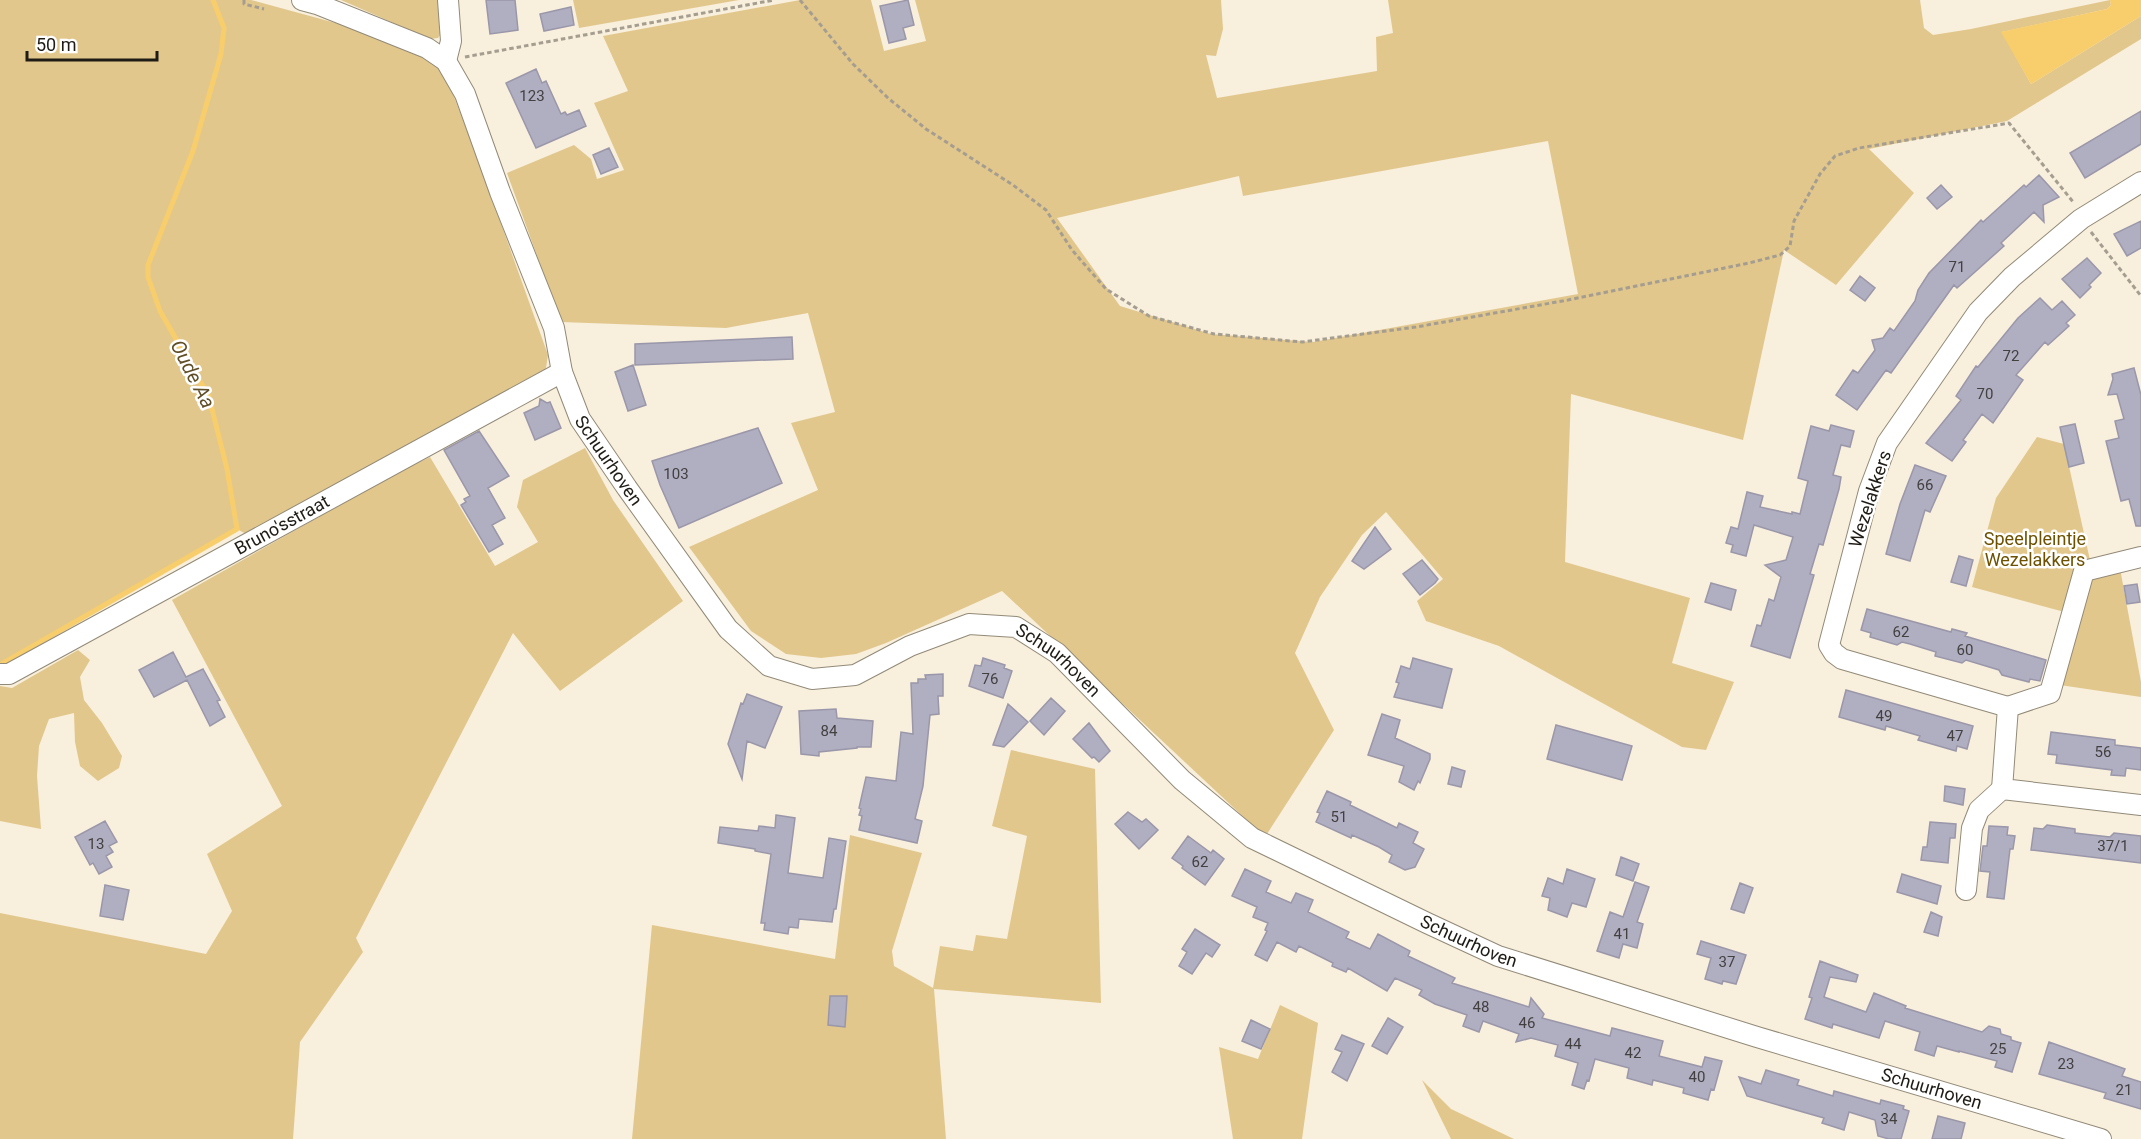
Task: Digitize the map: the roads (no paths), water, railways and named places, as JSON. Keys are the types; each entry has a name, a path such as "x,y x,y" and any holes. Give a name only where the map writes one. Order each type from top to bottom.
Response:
{"street":[{"name":"Schuurhoven","path":"302,0 427,48 446,61 465,94 500,192 554,328 562,372 580,419 728,629 770,666 812,679 855,675 910,646 969,624 1016,627 1057,653 1182,780 1252,838 1457,938 1498,956 1622,996 2100,1139"},
{"path":"446,61 451,41 448,0"},
{"name":"Wezelakkers","path":"2008,707 1842,659 1829,645 1869,491 1887,444 1978,312 2012,278 2083,217 2141,182"},
{"name":"Bruno'sstraat","path":"0,674 9,675 562,372"},
{"path":"1966,890 1972,828 1979,810 2002,789 2008,707 2050,693 2084,571 2141,557"},
{"path":"2002,789 2141,805"}],"waterway":[{"name":"Oude Aa","path":"0,665 237,529 227,469 209,397 160,311 148,277 148,265 193,151 221,54 224,28 213,0"}],"park label":[{"name":"Speelpleintje Wezelakkers","path":"2035,549"}]}
